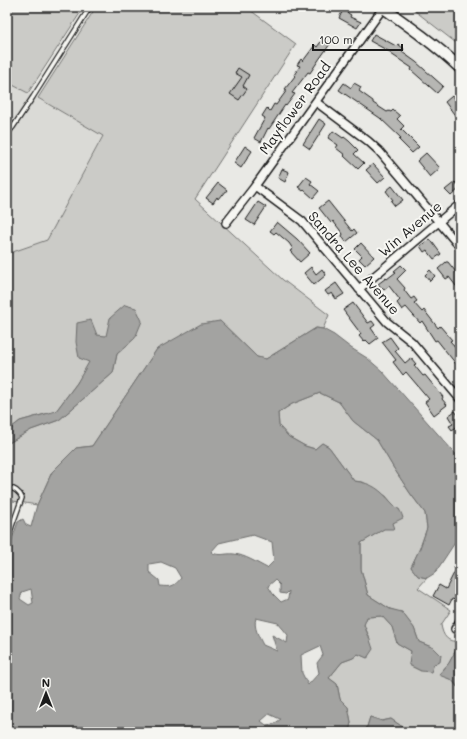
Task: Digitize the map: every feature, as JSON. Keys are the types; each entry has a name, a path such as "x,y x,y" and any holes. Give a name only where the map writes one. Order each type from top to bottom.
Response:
{"street":[{"path":"383,7 436,46 460,68"},
{"name":"Mayflower Road","path":"226,223 255,186 383,7"},
{"path":"316,102 379,151 460,247"},
{"name":"Sandra Lee Avenue","path":"255,186 302,221 387,322 412,342 460,399"},
{"name":"Win Avenue","path":"359,289 460,204"},
{"path":"455,628 460,621"}],"lane":[{"path":"7,134 33,97 90,7"},
{"path":"7,486 17,490 22,498 7,544"}],"shaded area":[{"path":"7,7 84,7 28,93 7,82"},
{"path":"96,7 138,7 143,10 145,7 246,7 296,44 195,199 283,280 329,315 323,329 316,328 266,359 257,357 220,321 157,349 92,446 76,448 52,472 37,505 7,500 7,444 31,430 59,420 113,373 117,354 135,338 106,337 97,335 90,362 77,383 56,411 20,421 7,431 7,254 47,240 103,136 38,98"},
{"path":"410,7 460,7 460,46"},
{"path":"7,82 103,135 47,240 7,254"},
{"path":"125,305 136,308 142,321 135,338 117,354 113,373 59,420 31,430 7,444 7,431 20,421 56,411 77,383 89,362 79,358 76,342 77,323 91,320 97,335 106,336 110,318"},
{"path":"220,321 257,357 266,359 316,328 323,329 367,358 382,371 460,459 460,535 435,573 427,578 418,576 411,567 427,528 425,513 410,493 377,440 353,421 339,402 320,393 292,404 278,413 279,426 289,437 305,446 315,449 322,443 329,447 354,481 366,483 376,488 384,494 400,511 403,518 393,523 395,529 384,529 361,543 361,569 368,595 390,609 402,612 414,628 419,642 434,648 441,655 440,662 434,664 431,672 421,671 409,665 411,651 397,643 392,627 382,616 367,617 364,625 373,649 367,658 358,654 353,658 342,662 329,678 337,684 340,699 348,707 351,722 349,732 7,732 7,677 9,678 7,623 11,616 7,613 7,554 18,522 23,519 26,525 31,527 37,505 52,472 76,448 92,446 157,349 201,324","holes":["253,535 272,542 274,561 267,568 242,556 231,554 219,555 211,552 219,543","161,562 175,568 181,578 172,586 160,586 159,580 149,572 149,564","275,580 280,585 280,593 286,594 289,591 288,599 281,602 268,586","31,589 33,603 29,605 20,599 22,592","256,618 278,623 288,635 287,643 272,635 277,651 263,645 255,625","320,646 323,655 317,663 319,673 308,685 302,673 301,655","269,714 281,719 274,724 266,725 261,721"]},
{"path":"320,393 339,402 353,421 377,440 410,493 425,513 427,528 411,567 418,576 427,578 418,588 451,610 441,625 446,638 452,641 460,641 460,652 456,650 449,663 439,674 452,680 457,687 460,687 460,732 410,732 391,719 382,721 370,717 366,730 368,732 349,732 351,722 348,707 340,699 337,684 329,678 342,662 353,658 358,654 368,658 369,637 364,624 367,617 382,616 392,627 397,643 411,651 409,665 421,671 434,648 419,642 414,628 402,613 390,609 368,595 361,569 361,543 393,523 400,510 393,505 386,496 363,482 354,481 329,447 322,443 315,449 305,446 289,437 279,426 278,413 292,404"},
{"path":"456,650 460,652 460,687 458,687 452,680 439,675 449,663"},
{"path":"370,717 382,721 391,719 410,732 368,732 366,730"}],"building":[{"path":"343,10 351,15 350,17 361,22 357,28 339,18"},
{"path":"374,34 396,46 398,44 404,49 402,52 416,62 443,86 437,93 411,70 412,68 391,54 392,53 370,41"},
{"path":"323,39 330,44 310,73 308,72 292,93 295,94 286,106 285,105 269,129 268,128 261,142 254,138 265,118 262,116 267,108 270,111 274,104 276,105 287,90 285,89 295,76 294,75 300,66 297,65 301,59 303,61 315,45 317,47"},
{"path":"238,68 249,75 243,86 247,89 239,100 230,94 242,77 235,73"},
{"path":"344,83 351,88 354,83 361,87 359,91 373,101 373,103 387,112 391,112 393,110 400,116 397,119 404,126 401,129 419,147 412,153 399,140 401,138 380,118 339,90"},
{"path":"452,96 460,107 460,122 445,102"},
{"path":"319,119 326,124 310,149 303,144"},
{"path":"333,131 343,138 344,137 358,150 354,154 364,163 358,169 336,148 338,145 328,138"},
{"path":"245,146 252,151 241,168 234,163"},
{"path":"426,153 440,168 430,177 417,161"},
{"path":"373,164 385,177 378,183 366,170"},
{"path":"282,169 289,172 285,182 278,178"},
{"path":"306,177 312,181 310,184 319,191 313,198 298,187"},
{"path":"455,182 460,188 451,196 445,190"},
{"path":"218,183 227,190 218,199 217,197 213,203 206,198"},
{"path":"392,186 403,200 395,206 391,201 393,200 386,191"},
{"path":"328,201 352,231 354,229 357,233 346,242 342,236 343,234 333,221 331,223 319,208"},
{"path":"258,202 266,207 254,225 246,220"},
{"path":"277,222 297,239 310,253 300,262 290,251 293,249 289,243 276,232 274,234 270,231"},
{"path":"430,239 441,254 434,259 427,250 424,252 420,246"},
{"path":"361,243 374,257 365,265 359,259 362,256 355,249"},
{"path":"448,262 460,277 460,291 449,277 446,279 438,269"},
{"path":"401,265 406,270 397,279 405,288 404,290 411,299 414,297 417,301 414,303 422,312 424,310 438,328 440,326 452,340 450,341 460,352 460,361 456,364 437,340 435,341 422,321 420,323 406,307 402,310 397,303 400,300 389,286 384,290 378,284 396,272 394,271"},
{"path":"311,267 316,274 322,269 326,275 314,285 304,273"},
{"path":"430,270 435,276 430,281 425,275"},
{"path":"336,283 344,294 336,299 332,293 328,295 325,291"},
{"path":"353,303 368,323 372,321 375,325 371,328 378,338 370,344 366,340 364,342 359,336 361,334 343,310"},
{"path":"390,337 398,348 395,351 405,363 411,358 416,364 414,365 423,376 425,375 443,397 442,399 447,405 434,415 425,402 429,399 406,372 403,375 393,362 396,360 382,342"},
{"path":"455,411 460,418 460,425 452,430 449,426 453,424 448,416"},
{"path":"460,561 460,585 458,589 460,590 455,600 452,599 449,605 433,596 439,585 446,589 456,569 454,568 456,563 458,565"}]}
